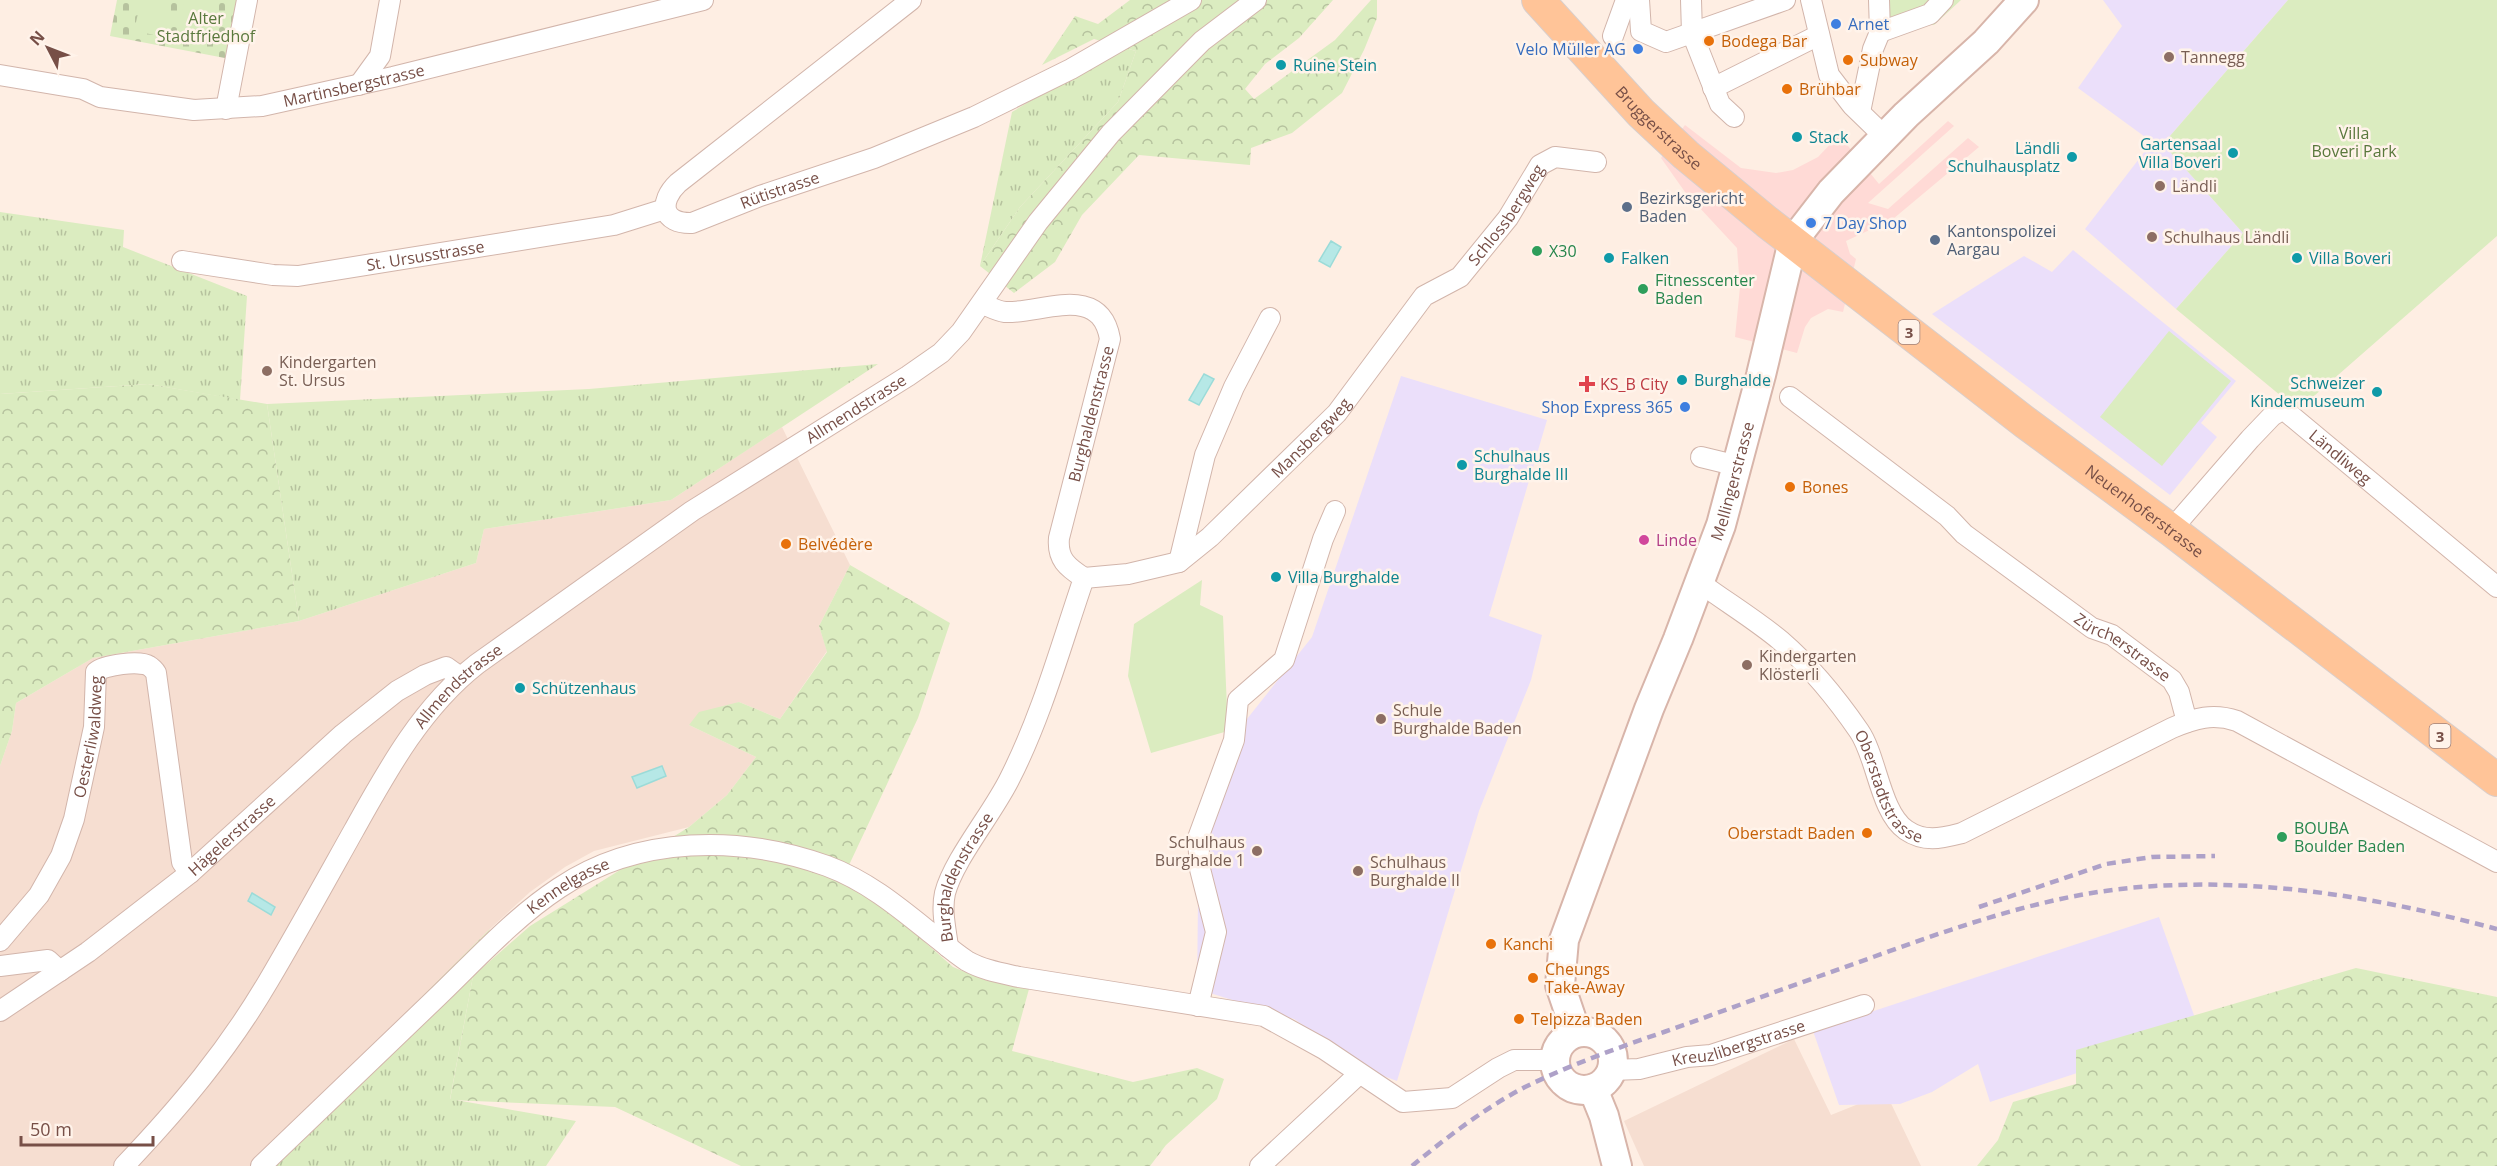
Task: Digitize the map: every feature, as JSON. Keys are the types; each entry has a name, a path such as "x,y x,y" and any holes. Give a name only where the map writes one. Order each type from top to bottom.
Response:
{"main road":[{"name":"Bruggerstrasse","path":"1538,0 1641,113 1686,155 1792,241"},
{"name":"Mellingerstrasse","path":"1576,1032 1560,985 1564,940 1649,709 1721,525 1738,466 1792,241 1831,192 1885,137 1986,42 2024,0"},
{"name":"Neuenhoferstrasse","path":"1792,241 2026,423 2171,530 2497,780"},
{"path":"1603,1079 1584,1090 1566,1084 1556,1069 1555,1059 1561,1042 1576,1032 1593,1032 1607,1042 1612,1050 1603,1079 1604,1116 1617,1166"}],"street":[{"path":"226,109 247,0"},
{"path":"359,86 380,56 390,0"},
{"name":"Martinsbergstrasse","path":"0,75 83,89 97,96 125,101 194,110 226,109 292,101 359,86 703,0"},
{"path":"665,209 668,194 678,183 911,0"},
{"name":"Rütistrasse","path":"665,209 676,222 692,223 754,198 918,141 1071,69 1191,0"},
{"path":"983,304 1038,222 1111,133 1202,41 1256,0"},
{"path":"1613,36 1626,0"},
{"path":"1639,0 1641,31 1666,42 1785,0"},
{"path":"1691,0 1692,33 1720,104 1734,117"},
{"path":"1811,0 1830,75 1860,112 1885,137"},
{"path":"1860,112 1873,49 1880,32 1879,0"},
{"path":"1880,32 1930,14 1943,0"},
{"path":"1713,88 1819,35"},
{"path":"380,56 393,78"},
{"name":"Schlossbergweg","path":"1424,296 1460,277 1485,249 1508,218 1540,165 1555,158 1596,162"},
{"name":"St. Ursusstrasse","path":"182,261 273,275 298,276 614,225 665,209"},
{"name":"Mansbergweg","path":"1084,578 1128,574 1179,562 1210,537 1337,413 1424,296"},
{"name":"Allmendstrasse","path":"124,1166 189,1097 224,1050 269,981 391,764 436,702 460,677 692,511 941,353 983,304"},
{"name":"Burghaldenstrasse","path":"983,304 996,310 1009,312 1050,305 1084,307 1098,314 1108,330 1110,339 1059,538 1061,558 1065,564 1084,578 1020,758 994,807 959,863 945,892 944,912 948,947 976,966 1019,977 1264,1017 1324,1049 1403,1102 1452,1098 1514,1060 1555,1059"},
{"path":"1179,562 1204,455 1234,387 1270,318"},
{"name":"Zürcherstrasse","path":"1790,397 1947,516 1964,534 2092,628 2112,635 2172,680 2179,692 2187,722"},
{"name":"Ländliweg","path":"2171,530 2272,416 2283,409 2497,587"},
{"path":"1701,458 1738,466"},
{"path":"1198,1006 1216,932 1200,869 1198,838 1234,740 1238,700 1284,660 1323,539 1335,511"},
{"name":"Oberstadtstrasse","path":"1699,582 1781,641 1829,692 1865,740 1895,817 1904,829 1927,839 1935,840 1962,834 2187,722"},
{"name":"Oesterliwaldweg","path":"0,941 39,895 61,856 74,819 94,727 96,672 101,667 141,663 150,666 156,673 182,862 190,873"},
{"name":"Hägelerstrasse","path":"0,1011 60,971 190,873 343,734 397,691 424,675 446,667 460,677"},
{"path":"2187,722 2211,716 2236,721 2497,862"},
{"name":"Kennelgasse","path":"261,1166 524,915 573,879 633,855 671,847 720,845 759,848 801,857 831,867 871,887 948,947"},
{"path":"0,966 48,960 60,971"},
{"name":"Kreuzlibergstrasse","path":"1603,1079 1687,1056 1711,1055 1864,1005"},
{"path":"1260,1166 1359,1074"}],"shaded area":[{"path":"2103,0 2288,0 2163,144 2243,233 2176,309 2085,229 2152,142 2078,88 2122,26"},
{"path":"1948,121 1954,126 1868,203 1888,209 1968,138 1979,147 1893,219 1846,241 1850,254 1856,259 1843,312 1828,309 1811,318 1805,327 1797,353 1735,337 1740,287 1737,248 1685,192 1661,158 1685,125 1741,168 1776,173 1793,170 1818,157 1839,135 1879,184"},
{"path":"2073,250 2236,381 2201,423 2217,437 2170,495 1932,314 2024,256 2052,272"},
{"name":"Schule Burghalde Baden","path":"1401,376 1547,420 1489,616 1542,635 1531,680 1479,811 1397,1081 1373,1072 1294,1019 1197,989 1198,901 1189,845 1216,758 1312,637"},
{"path":"782,427 850,565 819,626 827,651 780,719 739,702 689,725 756,757 727,795 689,827 594,851 565,867 530,892 251,1166 0,1166 0,766 12,731 16,703 93,658 299,621 476,563 484,529 671,500"},
{"path":"2159,917 2200,1032 1990,1102 1978,1064 1932,1092 1900,1104 1839,1105 1813,1031"},
{"path":"1794,1039 1831,1115 1886,1093 1921,1166 1644,1166 1624,1121"}],"green space":[{"name":"Alter Stadtfriedhof","path":"117,0 241,0 230,59 110,36"},
{"path":"141,0 172,0 165,37 134,31"},
{"path":"184,0 220,0 212,44 177,37"},
{"path":"1130,0 1333,0 1299,38 1265,64 1245,89 1254,99 1335,40 1371,0 1377,0 1377,18 1342,93 1292,133 1251,148 1250,165 1139,155 1082,215 1055,262 1014,293 980,266 1020,207 1118,102 1136,51 1094,39 1042,65 1075,16 1098,24"},
{"path":"1887,0 1961,0 1934,25 1885,18"},
{"name":"Villa Boveri Park","path":"2288,0 2497,0 2497,236 2298,410 2176,309 2243,233 2163,144"},
{"path":"1121,47 1136,51 1118,102 1020,207 980,266 1012,112"},
{"path":"0,212 124,230 123,247 247,296 240,400 148,384 0,394"},
{"path":"2169,331 2231,381 2162,466 2100,417"},
{"path":"878,364 671,500 484,529 476,563 299,621 267,404 589,389"},
{"path":"148,384 267,404 299,621 93,658 16,703 12,731 0,766 0,394"},
{"path":"850,565 950,623 918,718 842,880 884,906 953,967 985,980 1029,989 1012,1051 1133,1082 1197,1068 1224,1079 1217,1099 1166,1145 1150,1166 741,1166 615,1107 450,1100 473,976 530,926 689,827 727,795 756,757 689,725 699,712 739,702 780,719 827,652 819,626"},
{"path":"1202,580 1200,605 1223,616 1228,731 1151,753 1128,676 1134,624"},
{"path":"490,929 473,976 450,1099 576,1121 546,1166 251,1166"},
{"path":"2356,968 2497,997 2497,1166 1977,1166 1998,1140 2013,1102 2076,1084 2076,1050"}],"water":[{"path":"1331,241 1341,247 1330,267 1319,261"},
{"path":"1204,374 1214,379 1199,405 1189,400"},
{"path":"662,766 666,776 637,788 632,777"},
{"path":"252,893 275,907 271,915 248,901"}],"railway":[{"path":"1979,907 2106,864 2152,857 2215,856"},
{"path":"1412,1166 1495,1104 1525,1087 1576,1064 1941,933 2025,907 2068,897 2155,886 2242,886 2285,889 2370,900 2497,929"}],"place":[{"name":"Arnet","path":"1836,24"},
{"name":"Bodega Bar","path":"1709,41"},
{"name":"Velo Müller AG","path":"1638,49"},
{"name":"Tannegg","path":"2169,57"},
{"name":"Subway","path":"1848,60"},
{"name":"Ruine Stein","path":"1281,65"},
{"name":"Brühbar","path":"1787,89"},
{"name":"Stack","path":"1797,137"},
{"name":"Gartensaal Villa Boveri","path":"2233,153"},
{"name":"Ländli Schulhausplatz","path":"2072,157"},
{"name":"Ländli","path":"2160,186"},
{"name":"Bezirksgericht Baden","path":"1627,207"},
{"name":"7 Day Shop","path":"1811,223"},
{"name":"Schulhaus Ländli","path":"2152,237"},
{"name":"Kantonspolizei Aargau","path":"1935,240"},
{"name":"X30","path":"1537,251"},
{"name":"Falken","path":"1609,258"},
{"name":"Villa Boveri","path":"2297,258"},
{"name":"Fitnesscenter Baden","path":"1643,289"},
{"name":"Kindergarten St. Ursus","path":"267,371"},
{"name":"Burghalde","path":"1682,380"},
{"name":"KS_B City","path":"1587,384"},
{"name":"Schweizer Kindermuseum","path":"2377,392"},
{"name":"Shop Express 365","path":"1685,407"},
{"name":"Schulhaus Burghalde III","path":"1462,465"},
{"name":"Bones","path":"1790,487"},
{"name":"Linde","path":"1644,540"},
{"name":"Belvédère","path":"786,544"},
{"name":"Villa Burghalde","path":"1276,577"},
{"name":"Kindergarten Klösterli","path":"1747,665"},
{"name":"Schützenhaus","path":"520,688"},
{"name":"Schule Burghalde Baden","path":"1381,719"},
{"name":"Oberstadt Baden","path":"1867,833"},
{"name":"BOUBA Boulder Baden","path":"2282,837"},
{"name":"Schulhaus Burghalde 1","path":"1257,851"},
{"name":"Schulhaus Burghalde II","path":"1358,871"},
{"name":"Kanchi","path":"1491,944"},
{"name":"Cheungs Take-Away","path":"1533,978"},
{"name":"Telpizza Baden","path":"1519,1019"}]}
